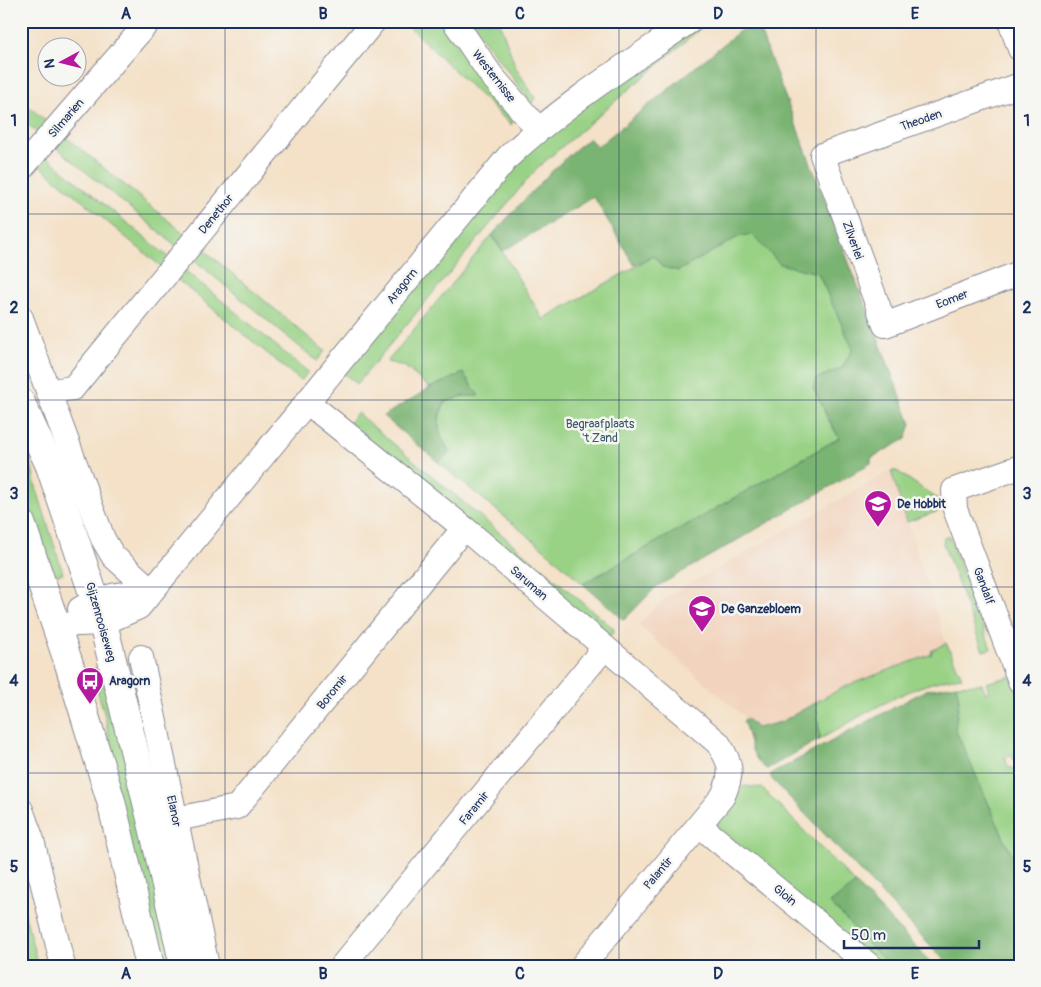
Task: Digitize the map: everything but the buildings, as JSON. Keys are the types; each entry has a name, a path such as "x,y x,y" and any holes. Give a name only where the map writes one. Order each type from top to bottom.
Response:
{"main road":[{"name":"Gijzenrooiseweg","path":"21,402 50,466 99,611 153,828 184,966"},
{"path":"21,523 111,801 150,966"}],"street":[{"name":"Silmarien","path":"21,169 149,21"},
{"name":"Denethor","path":"50,395 59,390 73,388 374,21"},
{"name":"Westernisse","path":"454,21 491,75 538,128"},
{"name":"Aragorn","path":"55,625 99,611 139,607 508,156 538,128 690,21"},
{"path":"1010,21 1020,49"},
{"name":"Theoden","path":"822,155 1020,85"},
{"name":"Zilverlei","path":"822,155 885,325"},
{"name":"Eomer","path":"885,325 1020,274"},
{"path":"21,318 103,539 112,556 152,591"},
{"name":"Saruman","path":"307,402 464,528 718,743 728,759 731,778"},
{"name":"Gandalf","path":"1020,467 954,490 955,509 1020,681"},
{"name":"Boromir","path":"176,819 236,806 464,528"},
{"name":"Faramir","path":"342,966 604,648"},
{"name":"Elanor","path":"140,657 208,966"},
{"name":"Palantir","path":"582,966 723,796 731,778"},
{"path":"21,810 32,840 63,966"},
{"name":"Gloin","path":"699,824 870,966"}],"shaded area":[{"path":"891,471 946,643 932,651 933,654 846,686 781,722 757,728 638,625 666,597"}],"green space":[{"path":"403,21 443,21 514,119 511,125"},
{"path":"469,21 499,21 516,68 535,98 532,103"},
{"path":"703,21 709,21 537,168 357,384 342,372 549,127"},
{"path":"752,21 756,21 911,424 906,439 871,458 871,463 656,587 624,620 583,584 839,438 813,388 816,379 842,368 853,349 818,273 780,264 752,234 738,237 678,271 662,267 654,256 634,265 594,197 503,251 492,235 551,172 589,138 597,147"},
{"path":"21,100 53,127 43,137 21,119"},
{"path":"62,134 190,238 180,249 52,144"},
{"path":"42,153 172,260 164,269 34,161"},
{"name":"Begraafplaats 't Zand","path":"752,233 780,264 818,273 853,349 842,368 816,379 825,414 839,438 583,584 551,555 438,462 450,452 440,434 439,428 440,416 446,402 464,396 478,396 463,373 430,388 404,366 387,362 492,235 543,319 654,256 678,271 738,237"},
{"path":"198,245 325,351 317,361 189,256"},
{"path":"181,267 308,372 301,381 173,276"},
{"path":"463,373 479,396 463,396 445,402 439,416 439,428 440,434 450,452 438,462 383,416 430,388"},
{"path":"357,413 613,628 614,631 609,638 347,425"},
{"path":"21,416 36,487 63,573 48,578 21,494"},
{"path":"891,471 897,471 936,498 942,510 907,522"},
{"path":"949,536 991,649 983,651 943,543 944,538"},
{"path":"946,643 962,677 925,685 907,692 820,739 816,702 846,686 932,654 931,651"},
{"path":"107,664 177,966 155,966 114,801 109,738 105,716 91,670"},
{"path":"1011,676 1020,699 1020,763 1014,761 1012,755 1005,758 1008,767 1020,770 1020,874 955,729 959,700 956,685 982,684 986,693 989,691 986,683"},
{"path":"956,685 959,700 955,729 1020,874 1020,966 950,966 771,778 771,774 926,690"},
{"path":"816,702 820,739 767,769 757,759 751,747 743,721 746,718 757,728 781,722"},
{"path":"744,786 762,788 856,884 830,903 890,966 878,966 713,826"},
{"path":"856,884 934,966 890,966 830,903"},
{"path":"21,899 38,966 21,966"}],"place":[{"name":"De Hobbit","path":"878,528"},
{"name":"De Ganzebloem","path":"702,633"},
{"name":"Aragorn","path":"90,705"}]}
